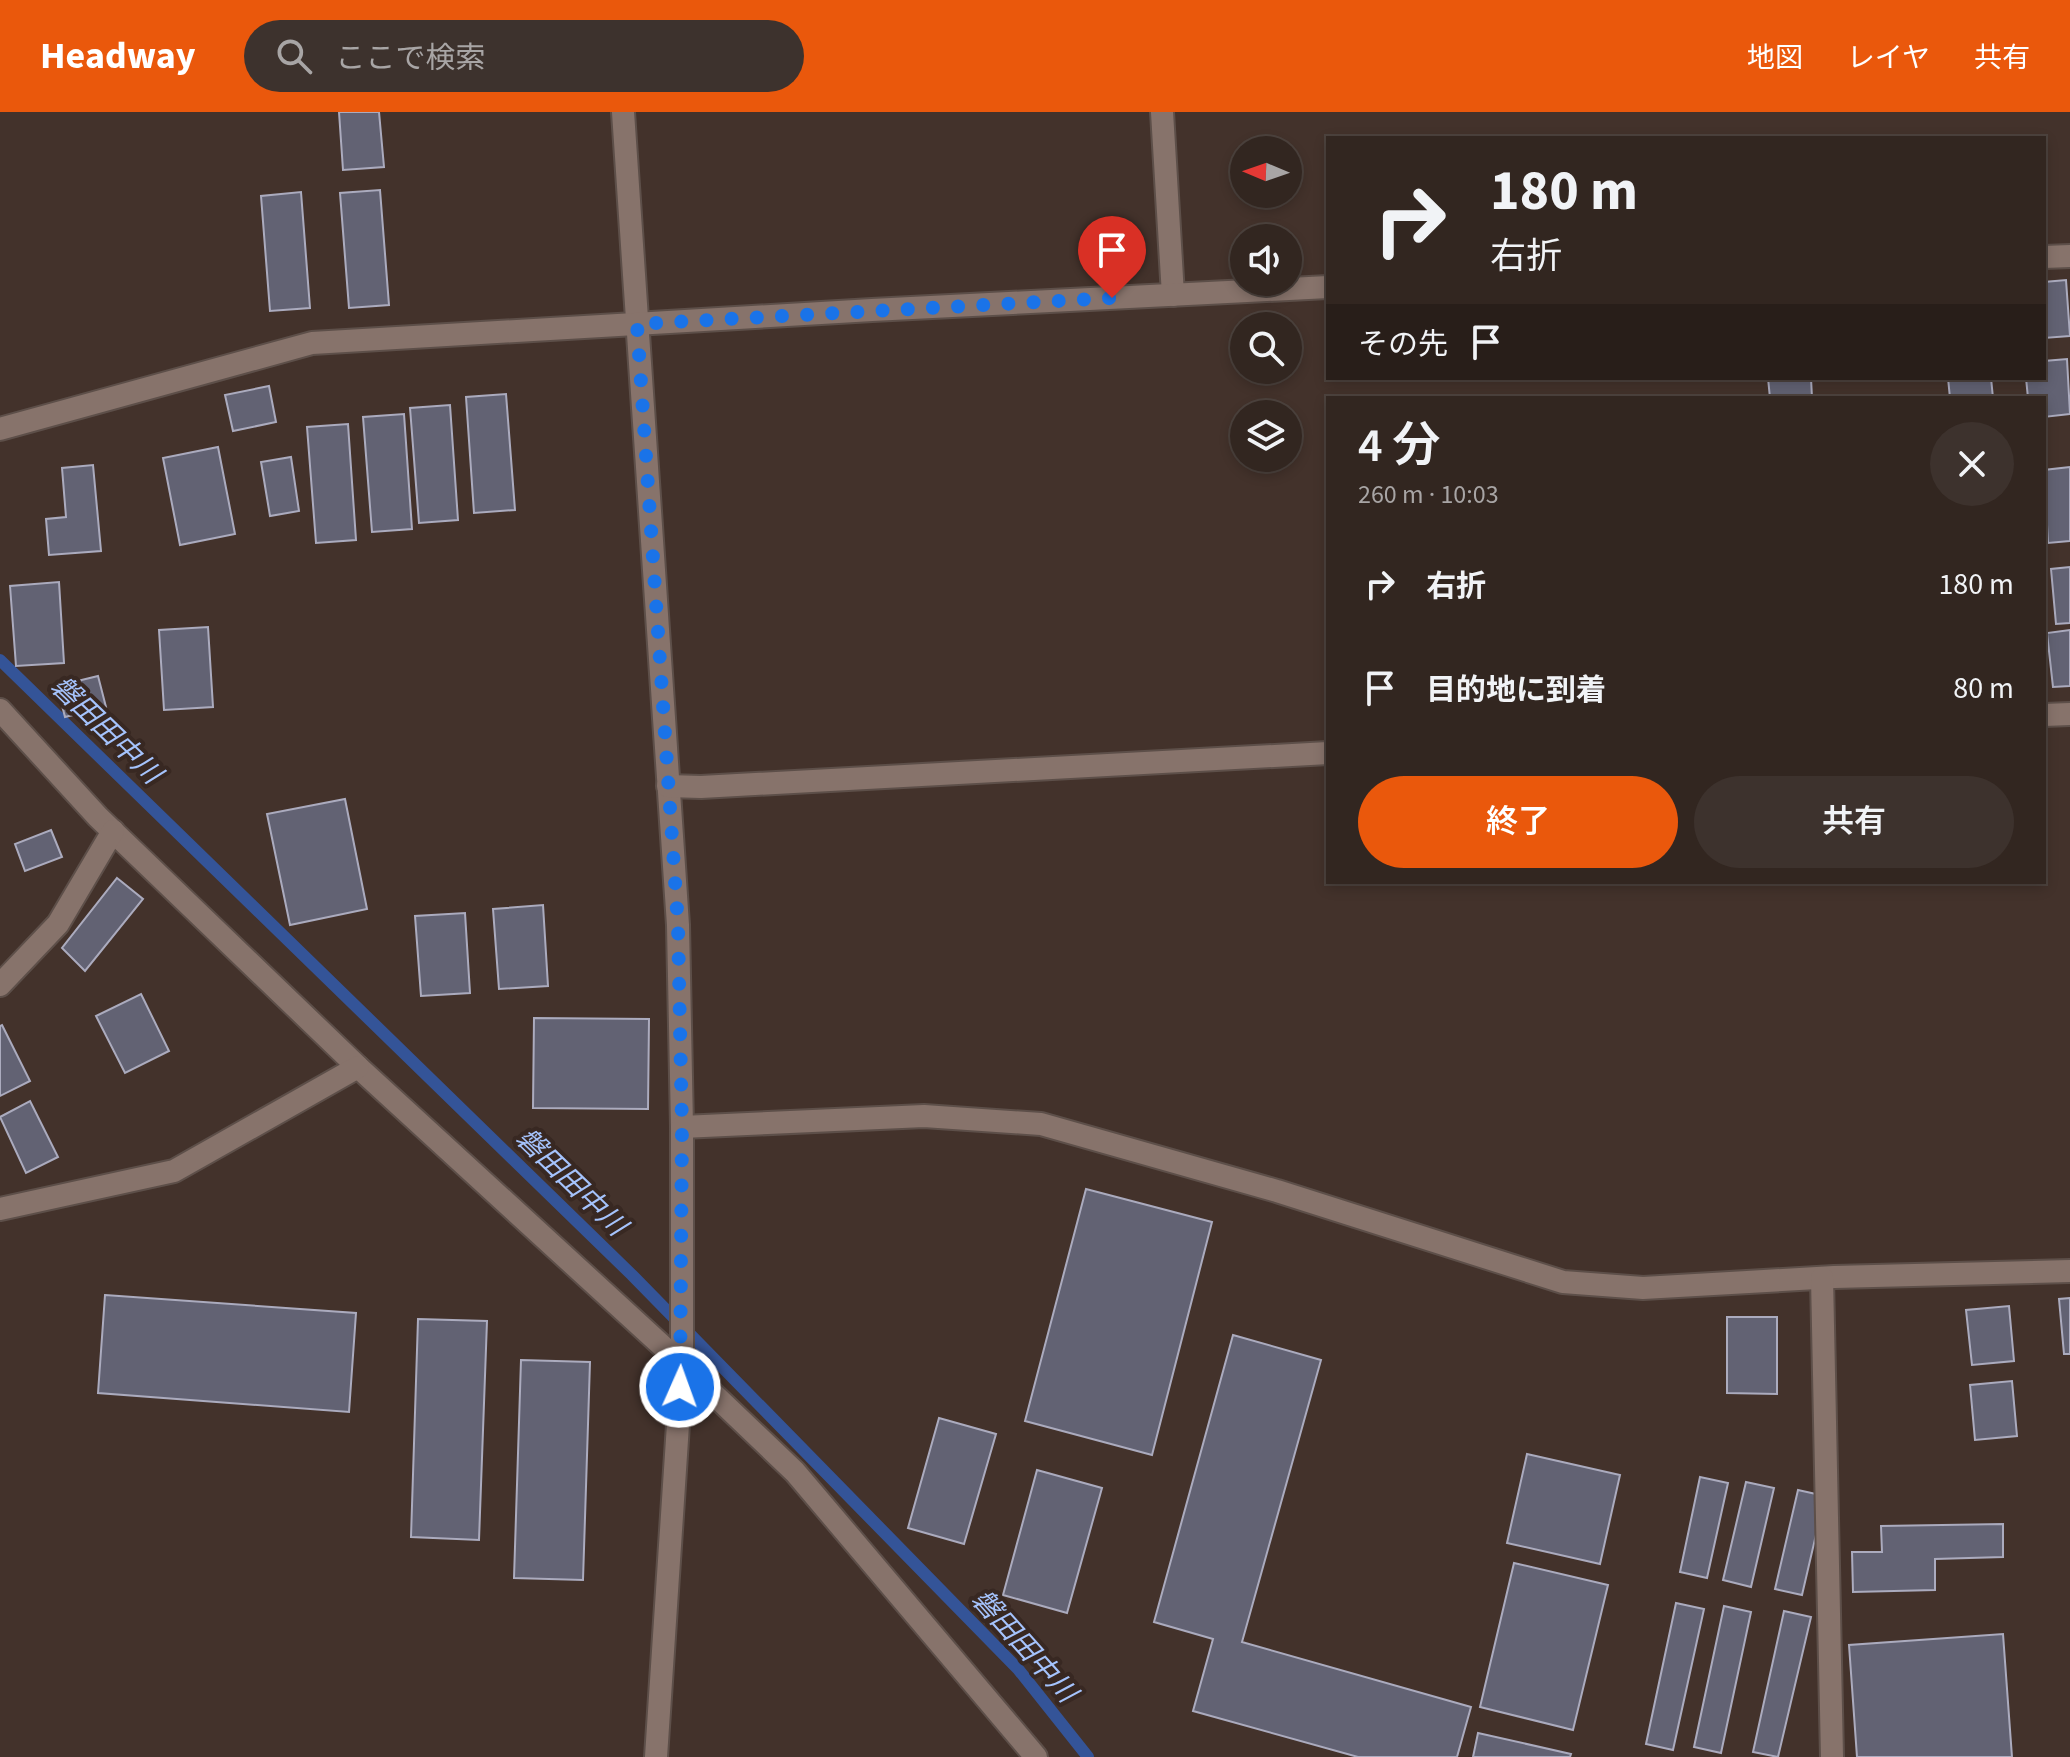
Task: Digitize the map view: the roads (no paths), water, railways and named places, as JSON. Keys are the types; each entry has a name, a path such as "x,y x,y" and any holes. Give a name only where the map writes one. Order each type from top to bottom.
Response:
{"street":[{"path":"623,112 678,925 682,1364 656,1757"},
{"path":"1162,112 1173,295"},
{"path":"2046,257 2070,256"},
{"path":"0,429 312,343 1326,287"},
{"path":"0,710 113,831 358,1067 682,1364 795,1472 1036,1757"},
{"path":"2046,715 2070,714"},
{"path":"668,786 701,787 1326,753"},
{"path":"0,985 58,924 113,831"},
{"path":"0,1209 174,1171 358,1067"},
{"path":"682,1127 924,1116 1041,1124 1277,1191 1563,1282 1643,1288 1822,1278 2070,1271"},
{"path":"1822,1278 1832,1757"}],"waterway":[{"name":"磐田田中川","path":"0,660 632,1275 1018,1669 1088,1757"}]}
